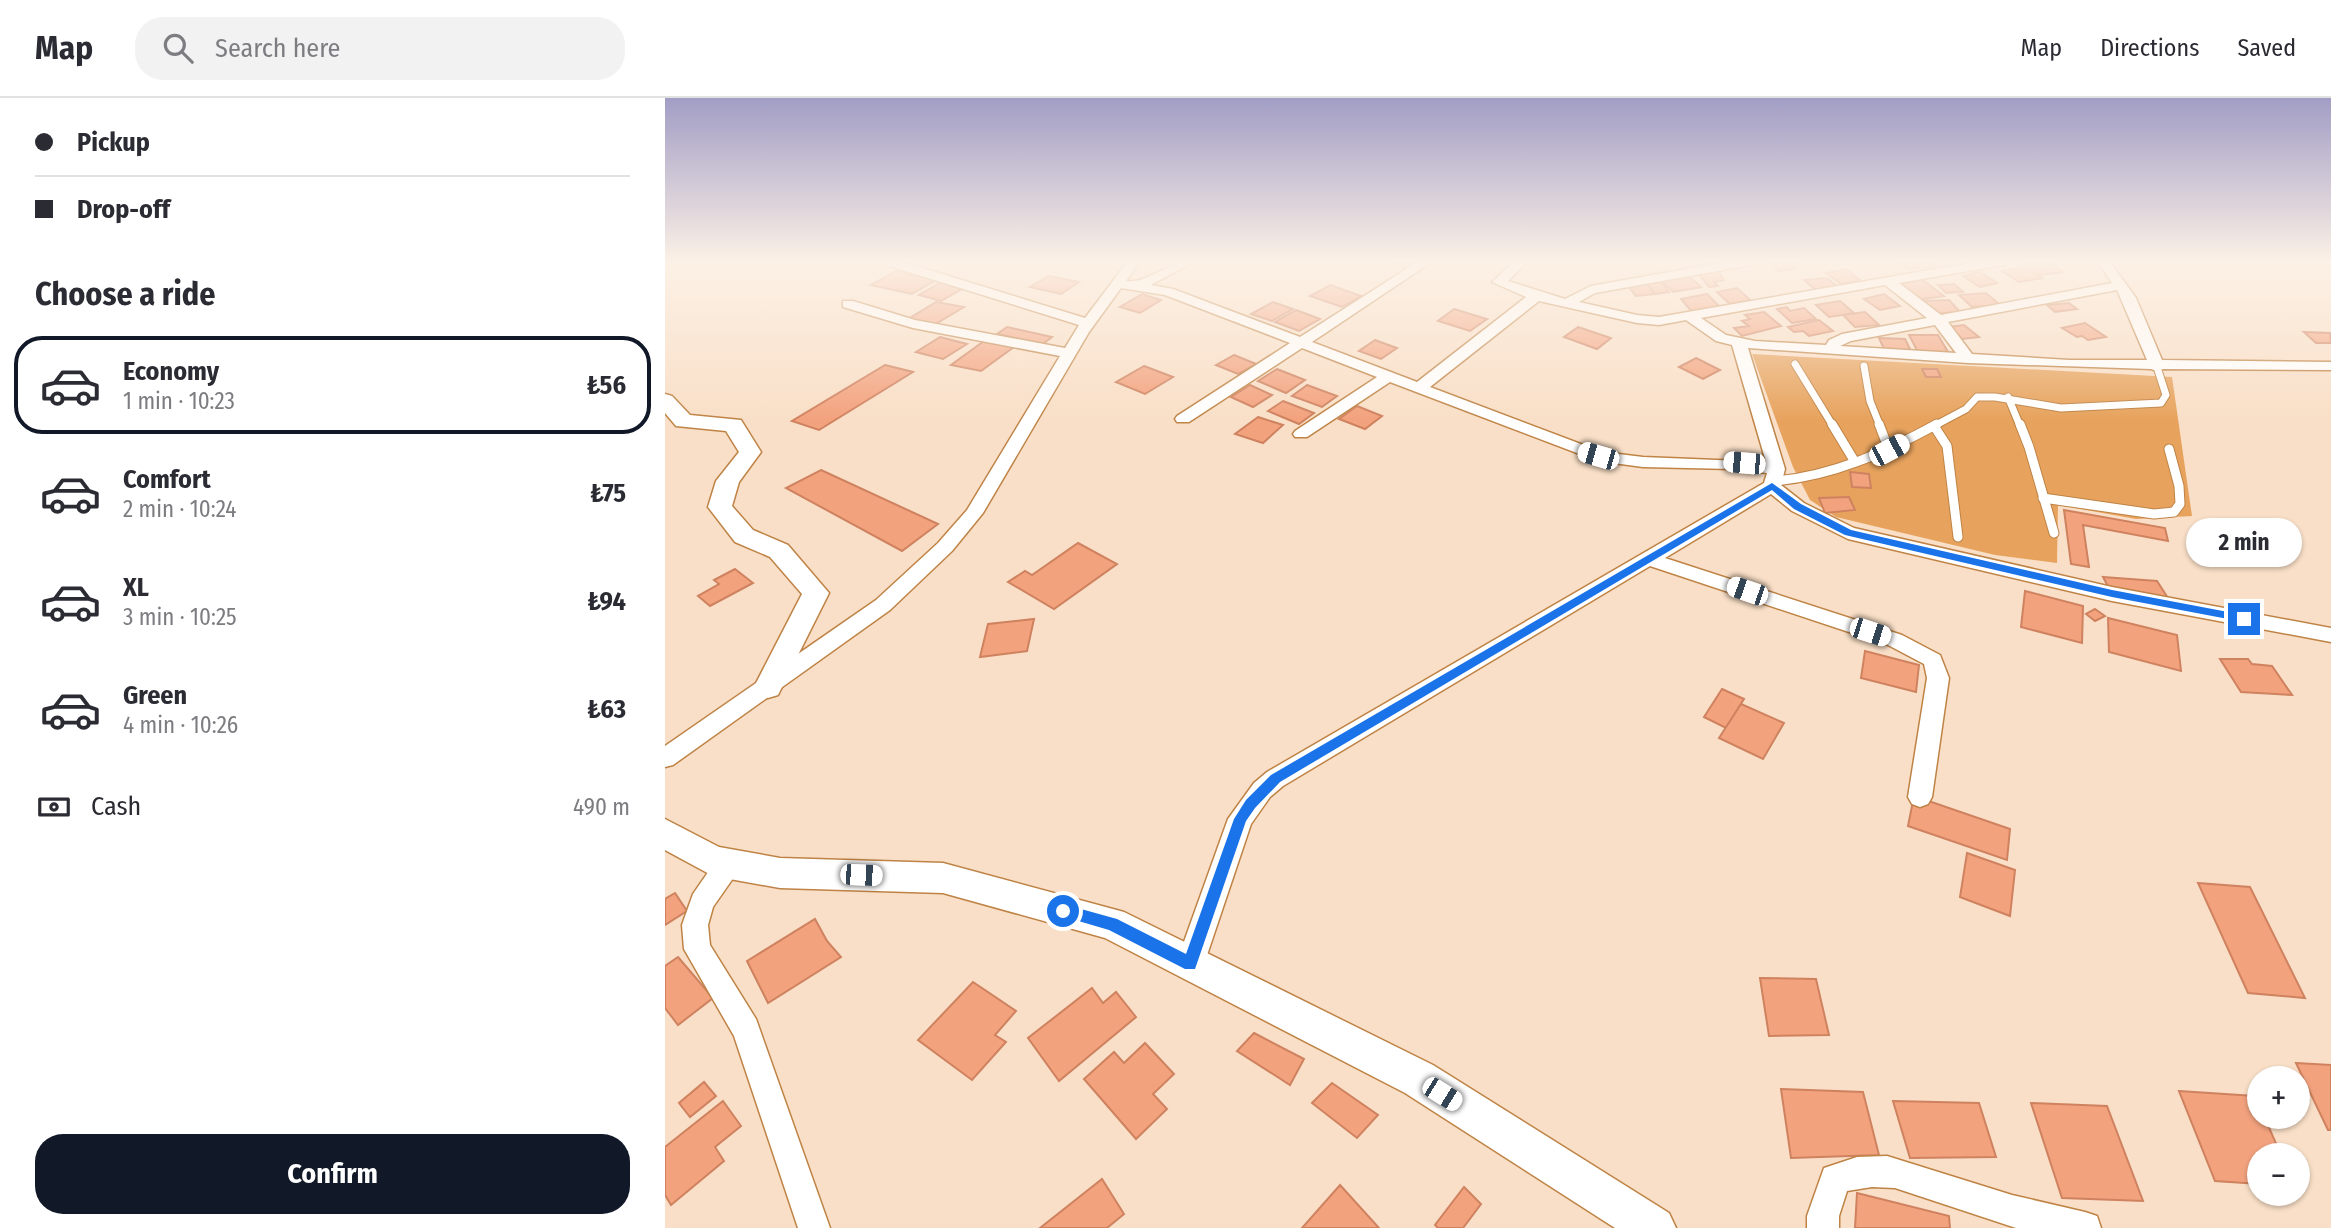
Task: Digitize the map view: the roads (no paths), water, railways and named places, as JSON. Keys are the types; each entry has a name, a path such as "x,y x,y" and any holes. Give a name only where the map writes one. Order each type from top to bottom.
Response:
{"street":[{"path":"880,314 913,324 1069,353"},
{"path":"1058,314 1088,323"},
{"path":"665,758 883,605 945,547 974,513 1095,314"},
{"path":"1225,314 1598,456 1645,463 1727,462 1775,478"},
{"path":"1183,419 1344,314"},
{"path":"1419,388 1514,314"},
{"path":"1617,314 1643,320 1667,321 1708,314"},
{"path":"1931,314 1939,320 1968,359"},
{"path":"1829,351 1834,343 1847,337 1972,314"},
{"path":"2134,314 2157,367"},
{"path":"1690,317 1721,338 1739,343 1829,351 2157,367 2331,366"},
{"path":"1739,343 1775,478 1798,507 1848,533 2112,594 2331,635"},
{"path":"1301,434 1388,376"},
{"path":"665,400 684,421 733,425 742,436 750,452 728,481 720,507 744,536 779,551 816,593 768,687"},
{"path":"1190,964 1240,819 1256,797 1275,779 1648,559 1775,478"},
{"path":"1648,559 1895,640 1933,660 1938,678 1920,797"},
{"path":"665,833 713,861 780,873 943,878 1112,924 1419,1079 1654,1228"},
{"path":"730,864 705,896 697,913 694,938 697,949 747,1030 814,1228"},
{"path":"1823,1228 1823,1216 1835,1179 1854,1172 1876,1170 1895,1172 2012,1211 2085,1228"}],"lane":[{"path":"1795,364 1855,462"},
{"path":"1864,366 1870,401 1889,450"},
{"path":"1775,478 1810,478 1889,450 1966,409 1977,397 2008,397 2045,407 2071,408 2161,403 2166,395 2157,367"},
{"path":"2008,397 2029,447 2054,533"},
{"path":"1934,426 1947,446 1958,537"},
{"path":"2043,498 2154,514 2174,512 2180,504 2179,486 2169,449"}]}
